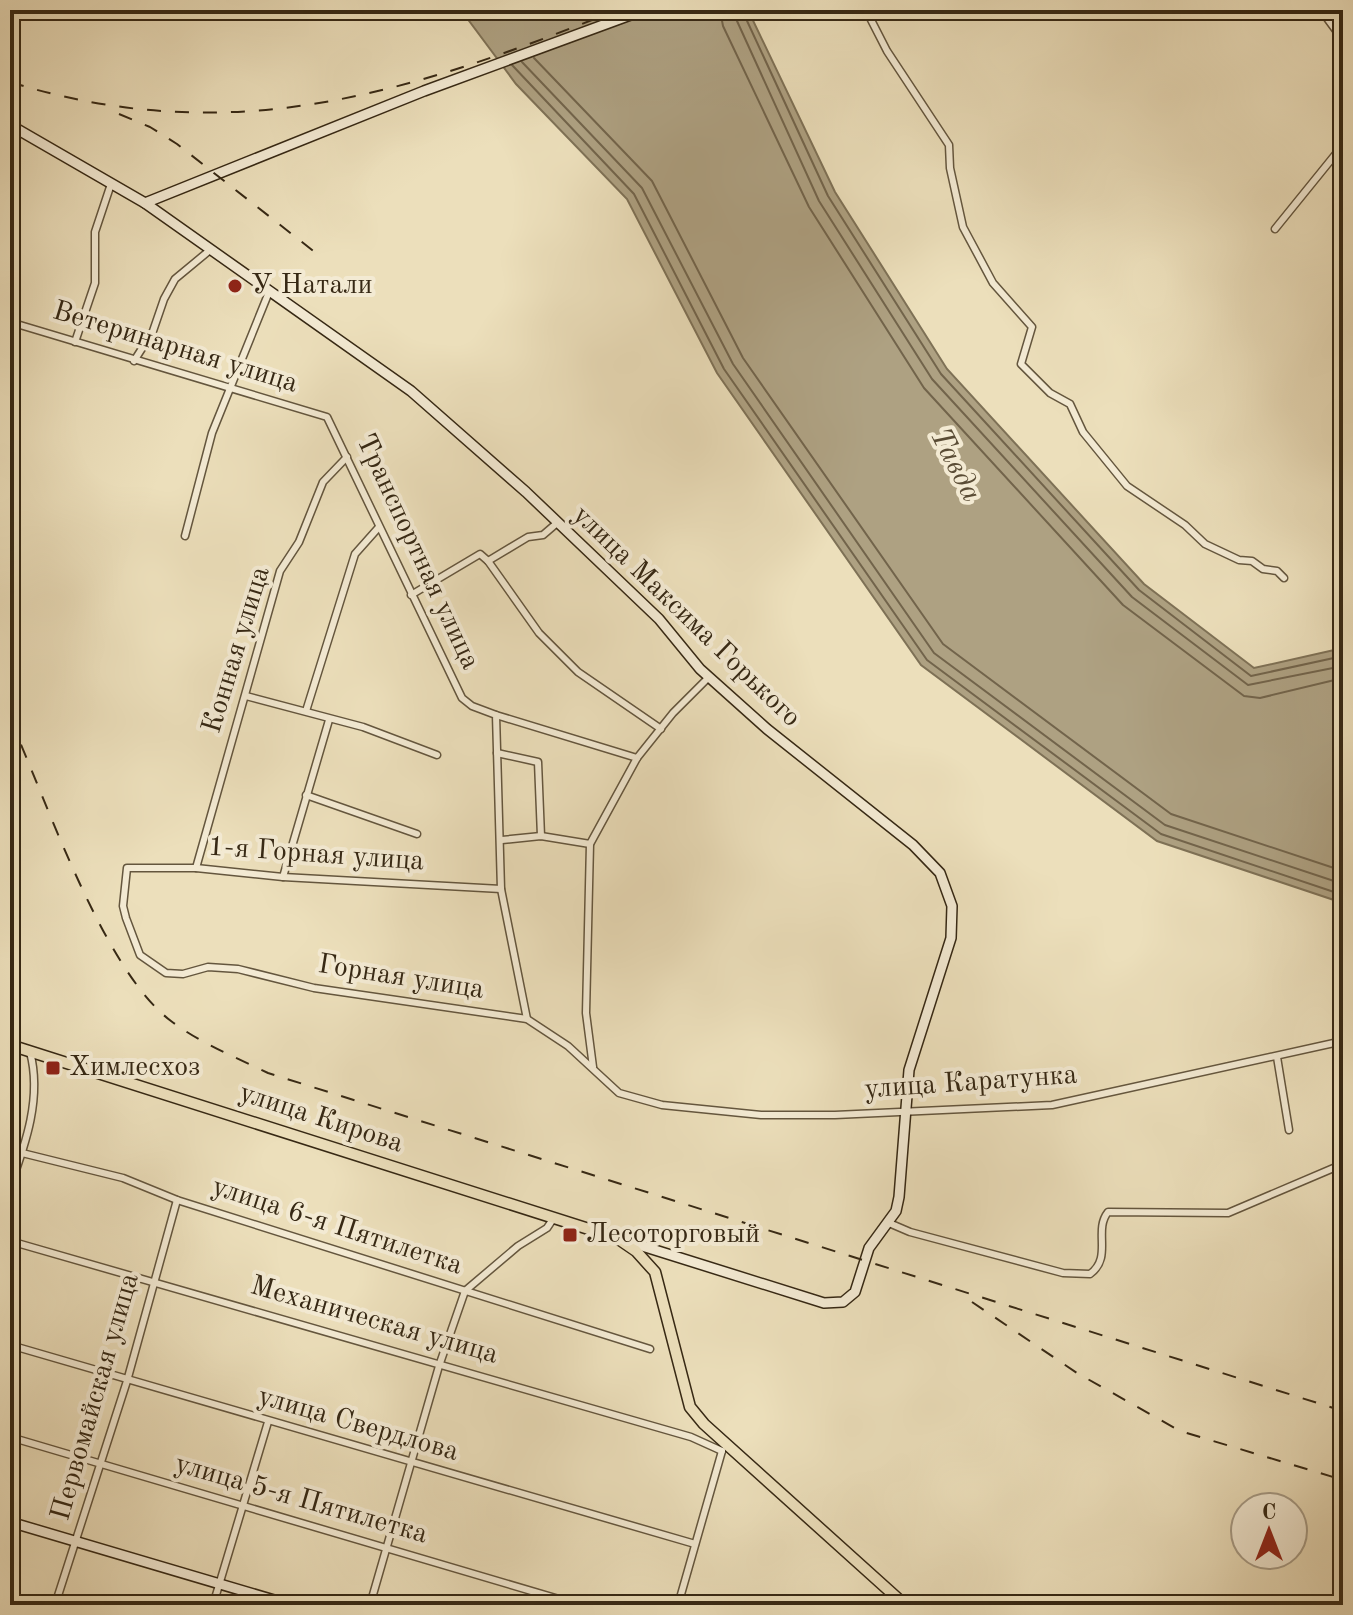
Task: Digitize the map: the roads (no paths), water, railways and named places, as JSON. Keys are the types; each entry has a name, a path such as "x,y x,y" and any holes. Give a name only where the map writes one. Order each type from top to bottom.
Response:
{"main road":[{"name":"улица Кирова","path":"10,1045 617,1238 636,1251 655,1272 669,1316 683,1391 690,1407 723,1447"},
{"name":"Механическая улица","path":"723,1447 905,1605"}],"street":[{"path":"145,203 644,10"},
{"path":"866,10 887,51 949,145 950,168 963,227 1004,299 1021,312 1032,327 1021,364 1050,393 1070,404 1083,432 1127,486 1185,525 1205,544 1239,560 1252,561 1263,569 1277,571 1284,578"},
{"path":"1321,10 1343,40"},
{"name":"улица Максима Горького","path":"10,125 145,203 269,292 334,333 411,391 659,619 709,677 767,729 913,845 940,873 952,906 951,938 909,1070 903,1112 899,1197 889,1223 869,1248 855,1292 843,1302 824,1303"},
{"path":"1275,229 1343,145"},
{"path":"75,342 95,283 95,232 111,184"},
{"path":"134,361 153,331 175,279 210,250"},
{"path":"185,536 212,433 269,292"},
{"name":"Ветеринарная улица","path":"10,322 327,417"},
{"name":"Транспортная улица","path":"327,417 462,698 496,715 637,758"},
{"name":"Конная улица","path":"196,868 280,571 299,542 323,482 347,457"},
{"path":"488,561 528,537 543,535 557,523"},
{"path":"306,711 355,554 379,527"},
{"path":"411,595 480,554 539,633 578,672 661,729"},
{"path":"593,1067 586,1013 590,844 637,758 709,677"},
{"path":"246,696 363,727 437,755"},
{"path":"496,715 502,840 501,889 527,1019"},
{"path":"283,877 329,720"},
{"path":"497,753 538,762 541,836"},
{"path":"306,795 417,834"},
{"path":"502,840 541,836 590,844"},
{"name":"1-я Горная улица","path":"172,974 149,964 140,955 123,906 127,868 196,868 283,877 501,889"},
{"name":"Горная улица","path":"172,974 208,967 238,969 314,988 527,1019 593,1067 605,1080"},
{"name":"улица Каратунка","path":"605,1080 619,1093 662,1105 761,1115 1052,1105 1343,1041"},
{"path":"10,1187 22,1154 36,1090 30,1052"},
{"path":"1277,1057 1289,1130"},
{"name":"улица 6-я Пятилетка","path":"10,1150 123,1178 177,1200 650,1349"},
{"path":"889,1223 910,1232 1063,1273 1090,1274 1102,1259 1103,1219 1108,1212 1228,1213 1343,1164"},
{"name":"Первомайская улица","path":"55,1605 127,1381 177,1200"},
{"path":"370,1605 439,1366 465,1291 518,1246 547,1228 553,1219"},
{"name":"улица Кирова","path":"617,1238 824,1303"},
{"name":"Механическая улица","path":"10,1241 723,1447"},
{"name":"улица Свердлова","path":"10,1345 695,1544"},
{"path":"213,1605 268,1422"},
{"name":"улица 5-я Пятилетка","path":"10,1437 579,1605"},
{"path":"678,1605 723,1447"},
{"path":"10,1522 291,1605"}],"water":[{"name":"Тавда","path":"461,10 748,10 835,192 947,369 1144,584 1254,668 1343,648 1343,903 1157,841 921,665 717,373 627,199 516,84"}],"railway":[{"path":"10,82 91,102 169,112 245,111 319,103 393,87 466,66 617,10"},
{"path":"119,114 150,127 177,144 321,257"},
{"path":"10,719 78,881 122,964 146,997 171,1021 206,1043 268,1073 1343,1411"},
{"path":"972,1302 1077,1373 1180,1431 1343,1480"}],"place":[{"name":"У Натали","path":"235,286"},
{"name":"Химлесхоз","path":"53,1068"},
{"name":"Лесоторговый","path":"570,1235"}]}
